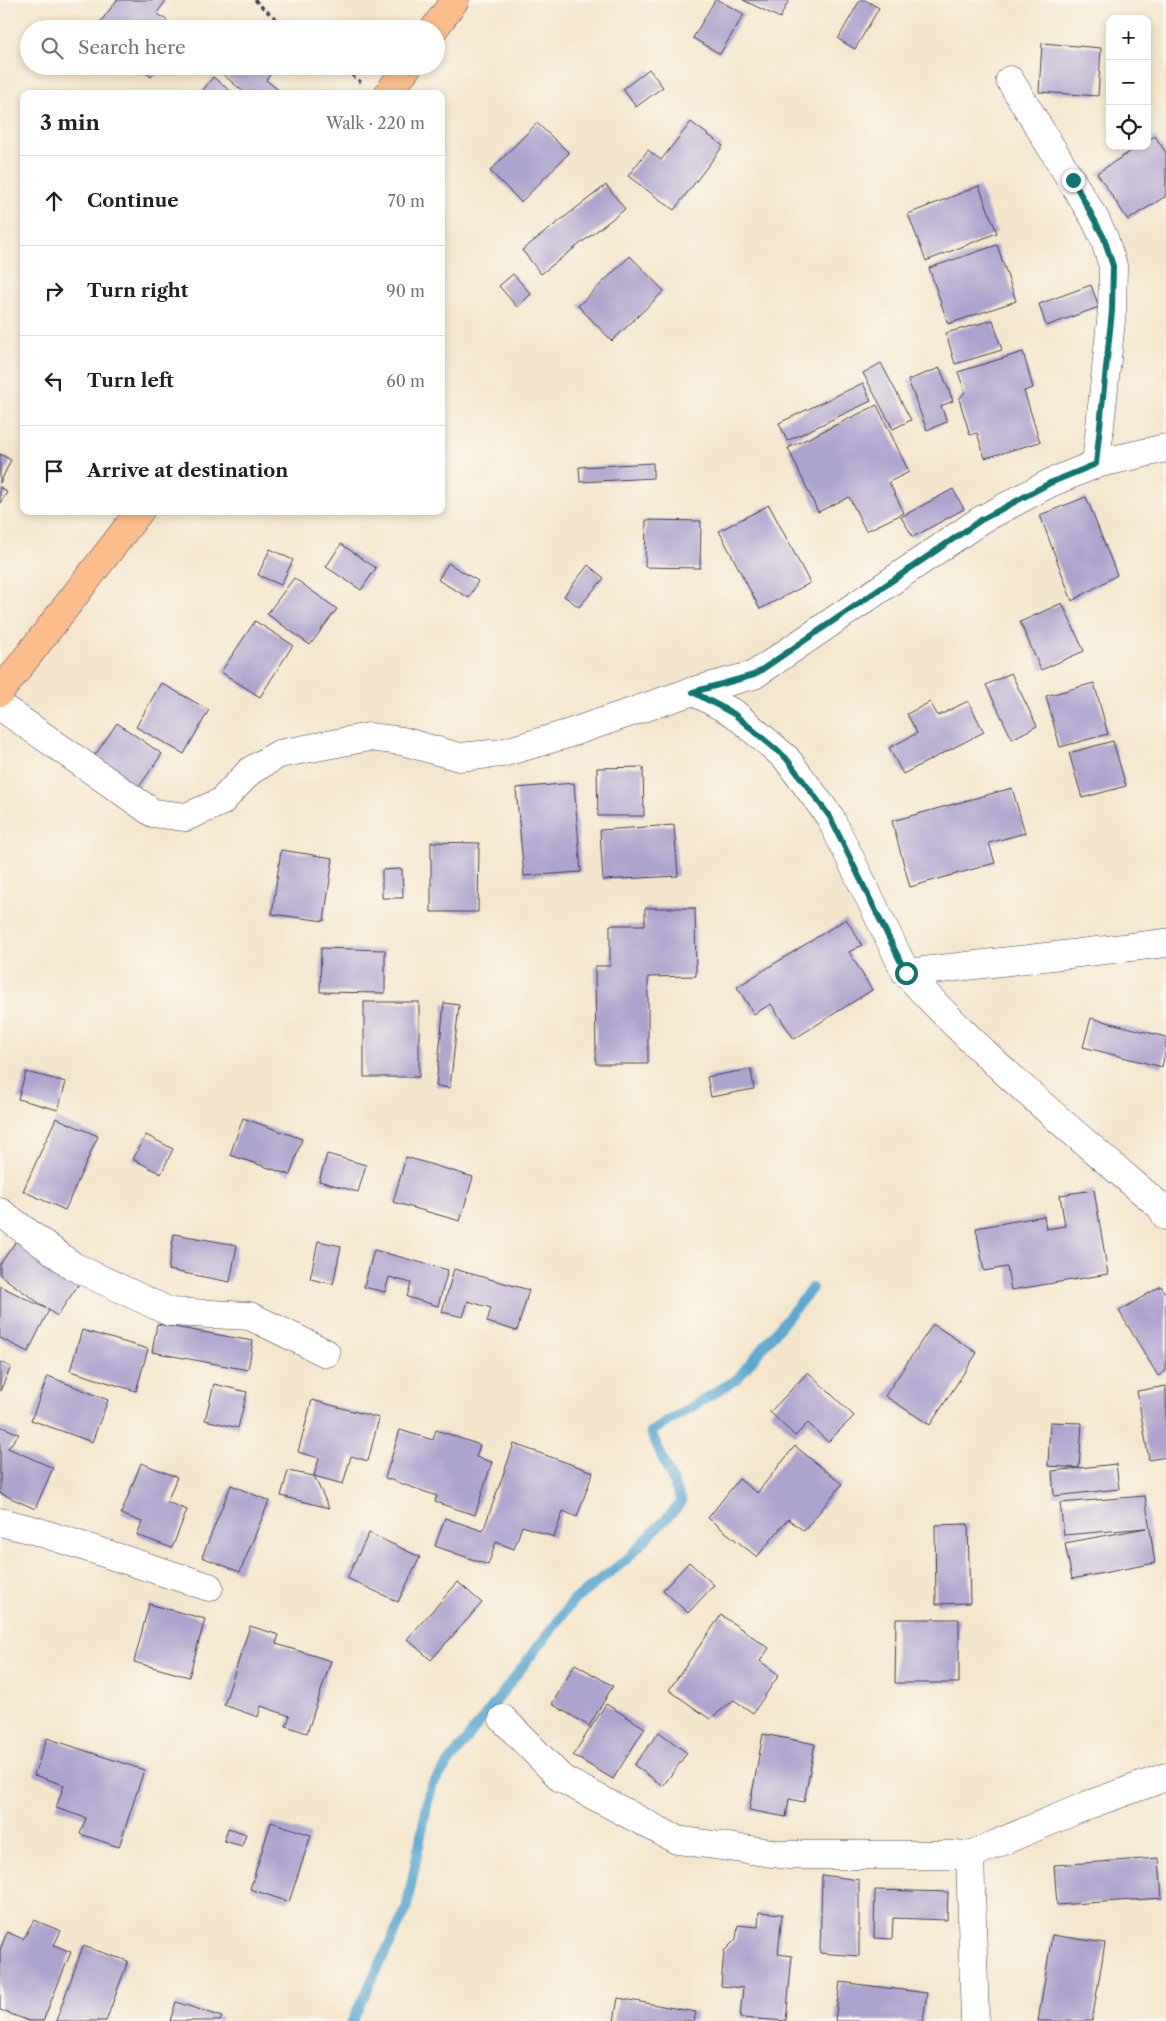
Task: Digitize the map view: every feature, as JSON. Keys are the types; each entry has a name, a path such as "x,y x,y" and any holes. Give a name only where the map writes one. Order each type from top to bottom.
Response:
{"main road":[{"path":"441,20 455,0"},
{"path":"391,90 402,75"},
{"path":"0,692 137,515"}],"street":[{"path":"1010,80 1095,219 1104,238 1113,266 1112,311 1096,464"},
{"path":"0,706 153,814 186,817 221,802 250,772 279,754 369,737 402,741 459,757 502,753 567,734 693,692 754,675 981,520 1050,483 1096,464 1166,448"},
{"path":"693,692 734,714 786,758 830,817 906,973 925,994 1041,1105 1161,1207 1166,1216"},
{"path":"906,973 1166,943"},
{"path":"0,1212 73,1266 170,1312 250,1316 326,1352"},
{"path":"0,1522 33,1530 209,1587"},
{"path":"503,1718 562,1779 677,1840 787,1855 970,1855 1088,1805 1166,1776"},
{"path":"970,1855 975,2021"}],"path":[{"path":"256,0 278,20"}],"building":[{"path":"117,0 166,0 157,13 166,20 102,20"},
{"path":"715,0 744,14 720,54 693,38"},
{"path":"743,0 789,0 780,18"},
{"path":"860,0 865,0 879,8 855,49 838,39"},
{"path":"1042,43 1101,48 1098,96 1039,92"},
{"path":"649,69 663,87 636,107 623,89"},
{"path":"224,75 270,75 266,80 278,90 241,90"},
{"path":"213,77 229,90 203,90"},
{"path":"691,122 723,146 674,210 628,176 648,150 661,160"},
{"path":"537,123 569,153 521,202 490,171"},
{"path":"1155,136 1166,153 1166,196 1128,220 1097,173 1133,150 1151,150 1151,138"},
{"path":"606,185 625,209 541,274 522,250"},
{"path":"979,186 997,233 926,261 908,214"},
{"path":"997,245 1016,301 948,324 929,268"},
{"path":"630,256 664,291 612,341 578,306"},
{"path":"513,274 531,294 517,307 499,286"},
{"path":"1091,285 1099,307 1046,326 1039,304"},
{"path":"993,320 1002,350 955,364 946,333"},
{"path":"1023,352 1033,388 1024,391 1040,442 985,458 977,433 970,435 959,399 965,392 958,372"},
{"path":"881,363 911,420 893,429 863,373"},
{"path":"940,368 953,401 941,406 947,422 927,430 908,380"},
{"path":"863,383 871,401 787,441 779,423"},
{"path":"877,405 909,472 889,482 904,513 866,531 849,497 818,512 788,448"},
{"path":"0,454 11,460 0,483"},
{"path":"653,463 653,478 580,482 579,467"},
{"path":"0,487 7,492 0,504"},
{"path":"953,489 964,509 913,537 901,517"},
{"path":"1086,497 1117,575 1072,601 1040,515"},
{"path":"769,505 810,583 760,609 719,531"},
{"path":"646,520 701,521 700,568 645,567"},
{"path":"341,544 376,568 361,590 326,567"},
{"path":"270,549 293,560 281,585 258,575"},
{"path":"448,563 478,581 469,598 438,580"},
{"path":"588,565 604,578 579,607 564,596"},
{"path":"294,578 337,609 310,645 267,614"},
{"path":"1062,603 1084,651 1041,670 1020,622"},
{"path":"255,621 293,645 260,697 221,672"},
{"path":"1011,673 1037,726 1012,739 986,685"},
{"path":"161,683 209,710 184,754 136,727"},
{"path":"1094,683 1108,734 1060,747 1046,696"},
{"path":"968,701 984,732 903,774 889,748 917,733 907,714 930,702 938,716"},
{"path":"117,723 162,754 134,794 89,764"},
{"path":"1113,741 1126,786 1082,798 1069,753"},
{"path":"643,767 644,816 598,816 597,768"},
{"path":"574,783 581,872 524,876 516,788"},
{"path":"1012,788 1025,833 989,843 995,863 910,887 892,821"},
{"path":"674,825 678,876 603,880 600,830"},
{"path":"431,842 479,843 478,912 431,912"},
{"path":"281,850 333,858 324,921 272,914"},
{"path":"402,869 403,898 382,898 382,870"},
{"path":"645,908 695,908 696,976 648,977 648,1064 596,1064 595,966 610,966 610,925 645,925"},
{"path":"846,919 862,945 849,952 872,990 794,1039 771,1004 754,1014 737,987"},
{"path":"321,948 385,950 385,993 320,992"},
{"path":"364,1002 419,1002 419,1077 364,1077"},
{"path":"444,1003 459,1005 450,1088 436,1086"},
{"path":"1091,1018 1166,1037 1166,1049 1162,1067 1083,1047"},
{"path":"751,1069 754,1089 711,1097 707,1077"},
{"path":"26,1072 66,1082 58,1110 18,1099"},
{"path":"56,1118 98,1136 65,1210 23,1191"},
{"path":"243,1118 302,1139 290,1175 230,1155"},
{"path":"146,1135 173,1149 161,1174 133,1159"},
{"path":"327,1154 366,1165 358,1192 319,1181"},
{"path":"406,1157 473,1177 460,1221 393,1202"},
{"path":"1094,1190 1108,1274 1011,1290 1007,1267 984,1271 976,1228 1044,1216 1046,1229 1065,1226 1060,1195"},
{"path":"174,1234 237,1245 230,1282 168,1270"},
{"path":"19,1237 81,1281 57,1316 0,1275 0,1264"},
{"path":"318,1241 341,1246 333,1284 310,1279"},
{"path":"374,1250 448,1270 438,1306 407,1297 411,1283 389,1277 385,1292 364,1287"},
{"path":"454,1269 529,1290 517,1331 487,1322 491,1308 468,1301 463,1317 442,1312"},
{"path":"0,1286 49,1310 28,1352 0,1338"},
{"path":"1161,1286 1166,1294 1166,1371 1158,1376 1119,1311"},
{"path":"157,1324 253,1341 248,1370 152,1352"},
{"path":"933,1324 977,1353 930,1425 885,1396"},
{"path":"82,1330 148,1349 136,1391 70,1371"},
{"path":"0,1362 11,1367 0,1391"},
{"path":"808,1372 854,1416 828,1442 808,1423 795,1436 770,1412"},
{"path":"48,1376 108,1400 92,1442 31,1420"},
{"path":"214,1384 247,1392 238,1428 205,1420"},
{"path":"1166,1386 1166,1457 1149,1460 1137,1391"},
{"path":"312,1400 379,1418 368,1461 351,1456 343,1484 314,1476 319,1458 298,1452"},
{"path":"1050,1422 1082,1423 1079,1468 1048,1466"},
{"path":"0,1426 19,1434 8,1448 53,1468 35,1509 0,1493"},
{"path":"400,1430 433,1440 436,1430 480,1445 476,1457 492,1462 475,1515 435,1502 437,1496 385,1478"},
{"path":"514,1444 593,1472 577,1517 563,1511 554,1537 522,1526 514,1549 496,1542 488,1565 435,1546 445,1518 483,1531"},
{"path":"795,1446 842,1484 804,1531 788,1519 757,1557 708,1518 739,1479 757,1493"},
{"path":"141,1463 177,1477 167,1502 187,1510 172,1548 137,1535 142,1522 121,1514"},
{"path":"1116,1464 1119,1489 1054,1496 1052,1471"},
{"path":"288,1471 314,1476 329,1508 281,1496"},
{"path":"231,1485 269,1501 240,1572 202,1557"},
{"path":"1145,1496 1155,1563 1072,1579 1065,1543 1146,1528 1064,1535 1060,1503"},
{"path":"968,1524 970,1603 936,1604 935,1525"},
{"path":"369,1533 420,1557 398,1602 347,1578"},
{"path":"689,1562 714,1585 688,1613 663,1590"},
{"path":"458,1582 482,1603 431,1660 407,1639"},
{"path":"149,1604 205,1619 189,1677 134,1662"},
{"path":"721,1615 769,1648 760,1661 779,1675 753,1713 734,1700 710,1719 669,1690"},
{"path":"896,1619 959,1619 959,1683 895,1683"},
{"path":"250,1626 279,1635 276,1644 331,1661 307,1733 286,1726 290,1716 261,1706 258,1717 224,1705"},
{"path":"575,1664 613,1686 589,1726 552,1704"},
{"path":"606,1704 645,1728 613,1779 573,1755"},
{"path":"659,1732 687,1753 663,1786 634,1765"},
{"path":"763,1734 815,1744 804,1802 789,1799 786,1817 749,1810"},
{"path":"47,1738 144,1770 119,1847 80,1834 86,1818 56,1808 64,1785 34,1775"},
{"path":"271,1822 311,1835 289,1902 250,1889"},
{"path":"228,1828 246,1834 242,1846 224,1841"},
{"path":"1159,1858 1162,1898 1057,1905 1054,1865"},
{"path":"822,1875 859,1880 859,1956 820,1953"},
{"path":"875,1890 948,1892 947,1920 893,1918 892,1939 874,1938"},
{"path":"759,1912 782,1914 778,1954 792,1956 786,2021 740,2018 743,1988 721,1986 724,1951 736,1939 738,1925 758,1927"},
{"path":"34,1920 61,1931 54,1945 71,1952 43,2021 29,2021 0,2010 0,1950 7,1932 23,1939"},
{"path":"1052,1935 1105,1943 1092,2021 1038,2021"},
{"path":"83,1946 128,1961 106,2021 56,2021"},
{"path":"840,1982 927,1993 923,2021 835,2021"},
{"path":"618,1998 696,2012 694,2021 614,2021"},
{"path":"176,2002 222,2017 220,2021 170,2021"}],"waterway":[{"path":"352,2021 406,1910 431,1786 573,1601 626,1560 682,1502 651,1432 737,1379 812,1288"}],"route":[{"path":"906,973 830,817 786,758 734,714 693,692 754,675 981,520 1050,483 1096,464 1112,311 1113,266 1104,238 1073,180"}]}
